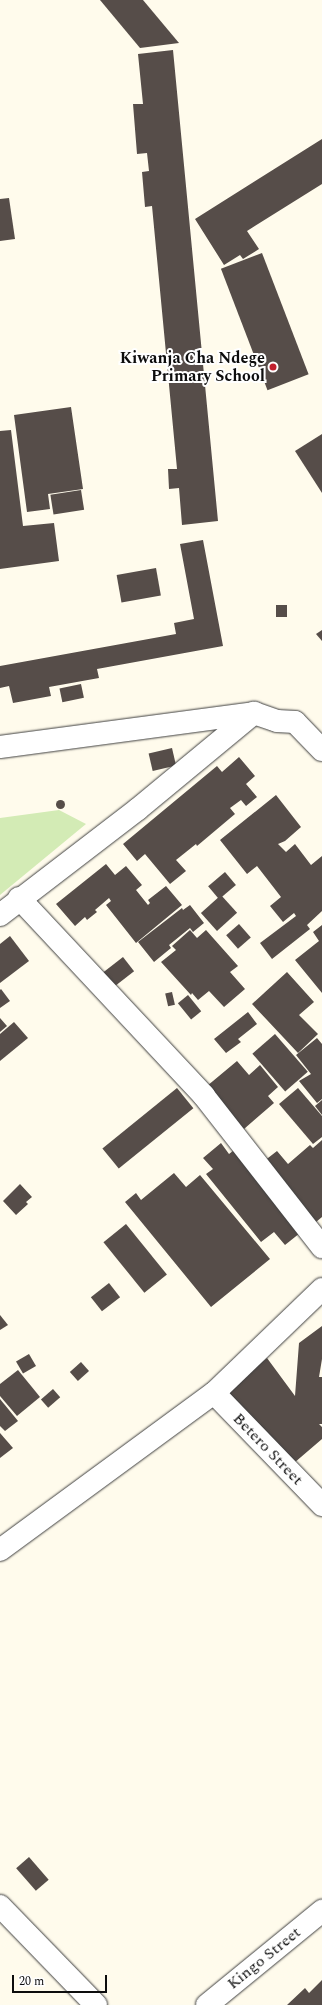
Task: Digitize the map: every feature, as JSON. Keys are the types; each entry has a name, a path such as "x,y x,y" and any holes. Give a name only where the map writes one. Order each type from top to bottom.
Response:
{"street":[{"path":"0,915 19,898 138,809 254,713"},
{"path":"0,747 254,713 277,720 295,722 320,745"},
{"path":"19,898 204,1096 322,1247"},
{"path":"0,1550 214,1393 322,1289"},
{"name":"Betero Street","path":"214,1393 322,1504"},
{"path":"0,1906 96,2005"},
{"name":"Kingo Street","path":"207,2005 322,1911"}],"green space":[{"path":"59,810 86,824 0,895 0,818"}],"building":[{"path":"100,0 143,0 179,43 140,48"},
{"path":"173,50 218,521 182,525 179,488 169,489 168,469 177,469 152,206 145,207 142,172 149,171 147,153 137,154 133,104 143,104 138,54"},
{"path":"322,139 322,184 247,231 259,249 243,259 240,255 224,265 195,219"},
{"path":"9,198 15,239 0,241 0,199"},
{"path":"262,253 309,374 268,390 221,269"},
{"path":"71,407 83,489 48,494 50,509 27,512 14,415"},
{"path":"11,430 23,526 54,523 59,561 0,569 0,431"},
{"path":"322,434 322,493 295,451"},
{"path":"81,490 84,510 54,515 50,495"},
{"path":"203,540 223,646 97,669 99,678 49,687 51,696 13,703 9,686 0,688 0,666 176,634 174,623 194,619 180,544"},
{"path":"156,568 161,596 121,603 117,575"},
{"path":"276,605 287,605 287,617 276,617"},
{"path":"322,630 322,641 316,634"},
{"path":"81,684 84,698 62,702 59,689"},
{"path":"172,748 176,766 153,771 149,753"},
{"path":"239,757 255,776 246,784 257,797 246,806 241,800 230,808 235,814 197,846 196,844 176,860 186,871 170,884 145,854 137,861 123,844 217,766 222,772"},
{"path":"276,795 301,827 285,841 278,844 286,852 295,844 311,865 322,856 322,911 307,925 310,929 272,959 260,943 296,916 294,913 283,922 270,906 281,897 257,866 247,874 220,840"},
{"path":"60,799 65,804 60,809 55,804"},
{"path":"106,864 115,875 126,866 142,885 136,890 148,905 150,903 148,900 166,886 182,905 136,943 106,905 111,901 109,898 95,910 97,912 87,920 85,917 75,926 56,904"},
{"path":"225,872 236,885 219,899 208,886"},
{"path":"221,895 237,913 217,931 201,913"},
{"path":"190,905 204,923 193,932 190,928 169,945 171,948 154,962 138,942 182,908 183,910"},
{"path":"239,924 251,938 238,949 226,935"},
{"path":"322,925 322,993 295,960 319,941 313,932"},
{"path":"190,930 197,938 206,930 238,966 230,972 245,989 224,1007 209,991 198,1000 192,993 191,995 161,962 176,950 172,946"},
{"path":"10,936 29,961 0,983 0,944"},
{"path":"123,957 134,971 111,989 100,975"},
{"path":"287,972 314,1002 299,1015 318,1034 298,1053 252,1004"},
{"path":"1,989 10,1001 0,1008 0,990"},
{"path":"172,992 175,1005 168,1006 165,994"},
{"path":"188,995 201,1011 191,1020 178,1003"},
{"path":"248,1012 257,1024 238,1039 241,1042 226,1053 214,1039"},
{"path":"0,1018 7,1026 0,1032"},
{"path":"14,1022 28,1038 0,1061 0,1034"},
{"path":"275,1034 308,1072 285,1091 252,1054"},
{"path":"317,1038 322,1044 322,1099 317,1103 299,1081 311,1074 296,1055"},
{"path":"237,1061 249,1075 260,1065 278,1087 268,1096 274,1103 244,1129 207,1086"},
{"path":"177,1088 193,1108 119,1169 102,1148"},
{"path":"298,1088 322,1116 322,1137 313,1144 279,1104"},
{"path":"322,1100 322,1115 315,1106"},
{"path":"322,1140 322,1217 310,1227 259,1165 277,1151 288,1164 310,1145 313,1148"},
{"path":"221,1143 229,1154 238,1147 305,1229 285,1245 274,1232 261,1242 206,1174 213,1169 203,1158"},
{"path":"174,1173 186,1187 200,1175 270,1259 211,1307 125,1202 136,1193 141,1200"},
{"path":"20,1184 32,1197 26,1202 28,1204 16,1215 3,1201"},
{"path":"126,1224 167,1275 144,1293 103,1242"},
{"path":"109,1283 120,1297 102,1311 91,1297"},
{"path":"0,1315 8,1325 0,1330"},
{"path":"322,1326 322,1359 319,1377 322,1377 322,1424 319,1424 322,1427 322,1439 294,1463 227,1391 267,1358 295,1396 299,1343"},
{"path":"29,1354 36,1366 23,1374 16,1362"},
{"path":"81,1362 89,1371 78,1381 70,1372"},
{"path":"18,1370 40,1397 17,1416 0,1396 0,1384"},
{"path":"53,1389 60,1397 48,1408 41,1399"},
{"path":"0,1399 18,1421 5,1431 0,1426"},
{"path":"0,1433 13,1448 0,1458"},
{"path":"29,1857 49,1880 36,1891 16,1868"},
{"path":"322,1980 322,2005 287,2005 305,1988 309,1993"}],"place":[{"name":"Kiwanja Cha Ndege Primary School","path":"273,367"}]}
